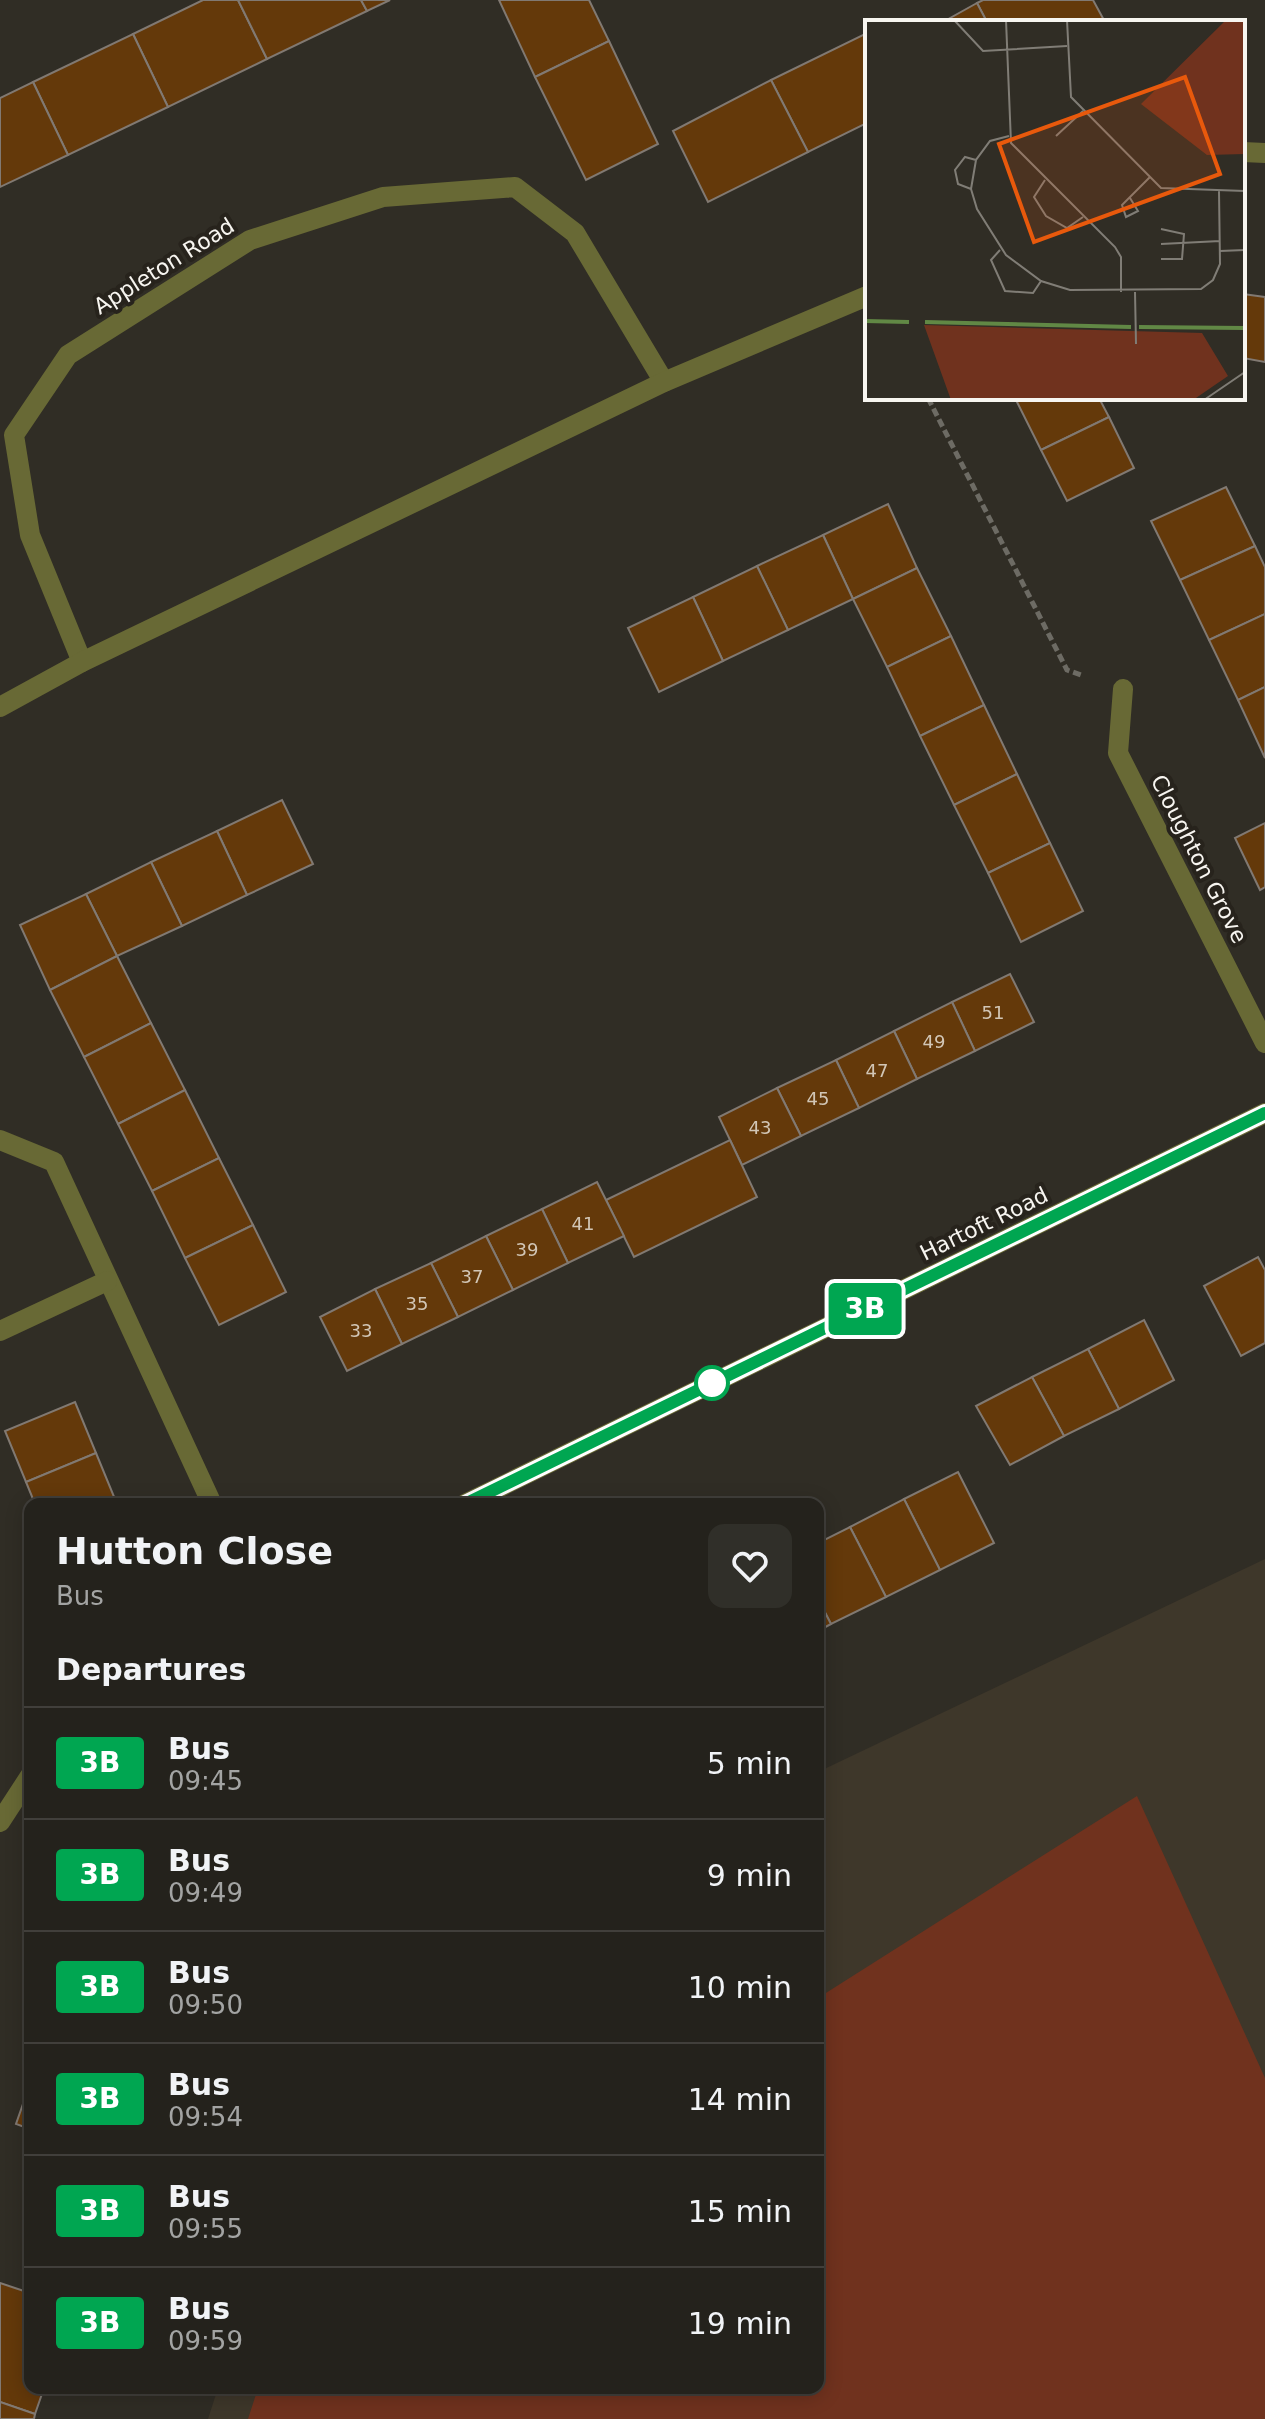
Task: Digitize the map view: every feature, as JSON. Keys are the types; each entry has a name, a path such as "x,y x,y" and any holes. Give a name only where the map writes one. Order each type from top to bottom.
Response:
{"street":[{"path":"1245,152 1265,153"},
{"name":"Appleton Road","path":"82,662 30,535 14,435 68,355 250,240 383,197 515,187 575,233 664,382"},
{"path":"0,707 82,662 664,382 865,297"},
{"name":"Cloughton Grove","path":"1123,689 1118,753 1265,1043"},
{"name":"Hartoft Road","path":"477,1498 1265,1113"},
{"path":"0,1140 54,1162 209,1498"},
{"path":"0,1331 107,1281"},
{"path":"0,1822 24,1785"}],"path":[{"path":"929,400 1067,670 1123,689"}],"shaded area":[{"path":"1265,1559 1265,2419 208,2419 216,2394 824,2394 824,1769"},
{"path":"1137,1796 1265,2078 1265,2419 248,2419 256,2394 824,2394 824,1994"}],"building":[{"path":"203,0 238,0 267,59 168,107 133,34"},
{"path":"238,0 361,0 367,11 267,59"},
{"path":"361,0 390,0 367,11"},
{"path":"499,0 589,0 609,41 535,77"},
{"path":"983,0 1093,0 1104,20 986,20 977,3"},
{"path":"977,3 986,20 947,20"},
{"path":"133,34 168,107 68,155 33,82"},
{"path":"865,34 865,124 808,152 771,80"},
{"path":"609,41 658,144 586,180 535,77"},
{"path":"771,80 808,152 708,202 673,131"},
{"path":"33,82 68,155 0,187 0,98"},
{"path":"1245,294 1265,297 1265,362 1245,358"},
{"path":"1016,400 1100,400 1109,417 1041,450"},
{"path":"1109,417 1134,468 1067,501 1041,450"},
{"path":"1226,487 1255,546 1180,580 1151,521"},
{"path":"888,504 917,568 853,599 823,535"},
{"path":"823,535 853,599 788,630 757,566"},
{"path":"1255,546 1265,567 1265,614 1209,640 1180,580"},
{"path":"757,566 788,630 723,661 693,597"},
{"path":"917,568 951,636 887,667 853,599"},
{"path":"693,597 723,661 659,692 628,628"},
{"path":"1265,614 1265,687 1238,700 1209,640"},
{"path":"951,636 984,705 920,736 887,667"},
{"path":"1265,687 1265,758 1238,700"},
{"path":"984,705 1017,774 954,805 920,736"},
{"path":"1017,774 1050,843 988,873 954,805"},
{"path":"282,800 313,864 247,895 217,831"},
{"path":"1265,823 1265,887 1260,890 1235,838"},
{"path":"217,831 247,895 182,926 151,862"},
{"path":"1050,843 1083,911 1021,942 988,873"},
{"path":"151,862 182,926 117,956 86,894"},
{"path":"86,894 117,956 50,990 20,925"},
{"path":"117,956 151,1023 84,1057 50,990"},
{"path":"1010,974 1034,1022 975,1051 952,1002"},
{"path":"952,1002 975,1051 917,1079 894,1031"},
{"path":"151,1023 185,1090 118,1124 84,1057"},
{"path":"894,1031 917,1079 859,1108 836,1060"},
{"path":"836,1060 859,1108 801,1136 777,1088"},
{"path":"777,1088 801,1136 742,1165 719,1117"},
{"path":"185,1090 219,1158 152,1191 118,1124"},
{"path":"730,1140 757,1197 634,1257 606,1200"},
{"path":"219,1158 253,1225 185,1258 152,1191"},
{"path":"597,1182 624,1236 568,1263 542,1209"},
{"path":"542,1209 568,1263 513,1290 486,1236"},
{"path":"253,1225 286,1292 219,1325 185,1258"},
{"path":"486,1236 513,1290 458,1317 431,1263"},
{"path":"1258,1257 1265,1270 1265,1343 1241,1356 1204,1286"},
{"path":"431,1263 458,1317 402,1344 375,1289"},
{"path":"375,1289 402,1344 347,1371 320,1317"},
{"path":"1144,1320 1174,1380 1119,1409 1088,1349"},
{"path":"1088,1349 1119,1409 1064,1436 1032,1377"},
{"path":"1032,1377 1064,1436 1010,1465 976,1406"},
{"path":"75,1402 96,1453 26,1482 5,1431"},
{"path":"96,1453 115,1498 33,1498 26,1482"},
{"path":"958,1472 994,1543 940,1570 904,1499"},
{"path":"904,1499 940,1570 886,1597 850,1527"},
{"path":"850,1527 886,1597 831,1624 824,1611 824,1540"},
{"path":"824,1611 831,1624 824,1628"},
{"path":"24,2101 24,2127 16,2124"},
{"path":"0,2283 24,2291 24,2394 42,2394 35,2414 0,2402"},
{"path":"0,2402 35,2414 34,2419 0,2419"}],"bus line":[{"name":"3B","path":"477,1498 1265,1113"}]}
